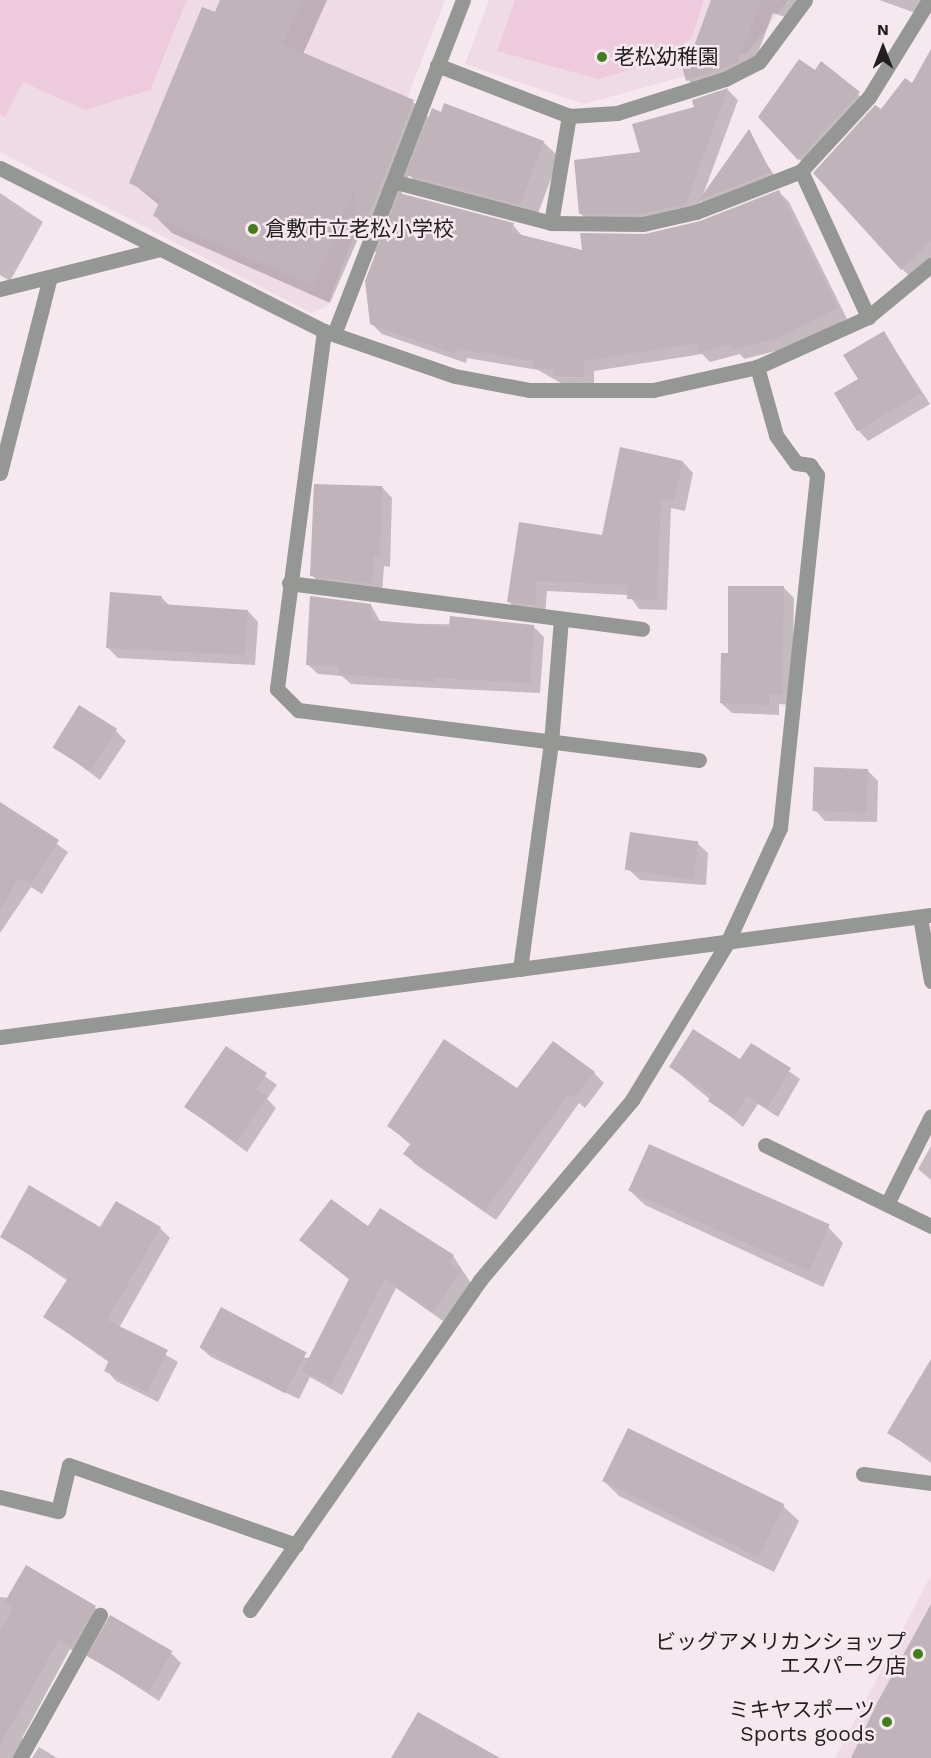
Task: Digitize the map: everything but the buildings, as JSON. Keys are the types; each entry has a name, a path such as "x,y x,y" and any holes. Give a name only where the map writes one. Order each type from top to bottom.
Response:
{"street":[{"path":"462,0 396,182 329,332 289,583 277,689 298,710 699,760"},
{"path":"437,65 569,116 617,113 734,75 759,62 804,0"},
{"path":"396,182 551,223 643,224 696,212 801,171 869,97 929,0"},
{"path":"551,223 569,116"},
{"path":"0,168 157,250 329,332 455,376 529,390 653,390 757,367 868,317 931,265"},
{"path":"801,171 868,317"},
{"path":"0,289 157,250"},
{"path":"0,473 50,277"},
{"path":"250,1610 480,1280 632,1100 727,943 780,828 817,475 810,465 796,463 776,435 757,367"},
{"path":"289,583 642,629"},
{"path":"520,969 552,743 561,619"},
{"path":"0,1037 925,916 931,981"},
{"path":"886,1204 931,1116"},
{"path":"765,1145 931,1226"},
{"path":"0,1497 58,1511 69,1465 296,1545"},
{"path":"863,1474 931,1483"},
{"path":"20,1758 100,1615"}],"shaded area":[{"name":"倉敷市立老松小学校","path":"0,0 445,0 327,306 311,313 0,152"},
{"path":"0,0 187,0 150,90 85,110 23,82 5,117 0,114"},
{"name":"老松幼稚園","path":"489,0 788,0 749,51 715,68 584,104 465,64"},
{"path":"515,0 704,0 692,37 668,59 598,79 497,51"},
{"path":"931,1575 931,1758 835,1758 872,1688"}],"place":[{"name":"老松幼稚園","path":"602,57"},
{"name":"倉敷市立老松小学校","path":"253,229"},
{"name":"ビッグアメリカンショップ エスパーク店","path":"918,1654"},
{"name":"ミキヤスポーツ Sports goods","path":"887,1722"}]}
